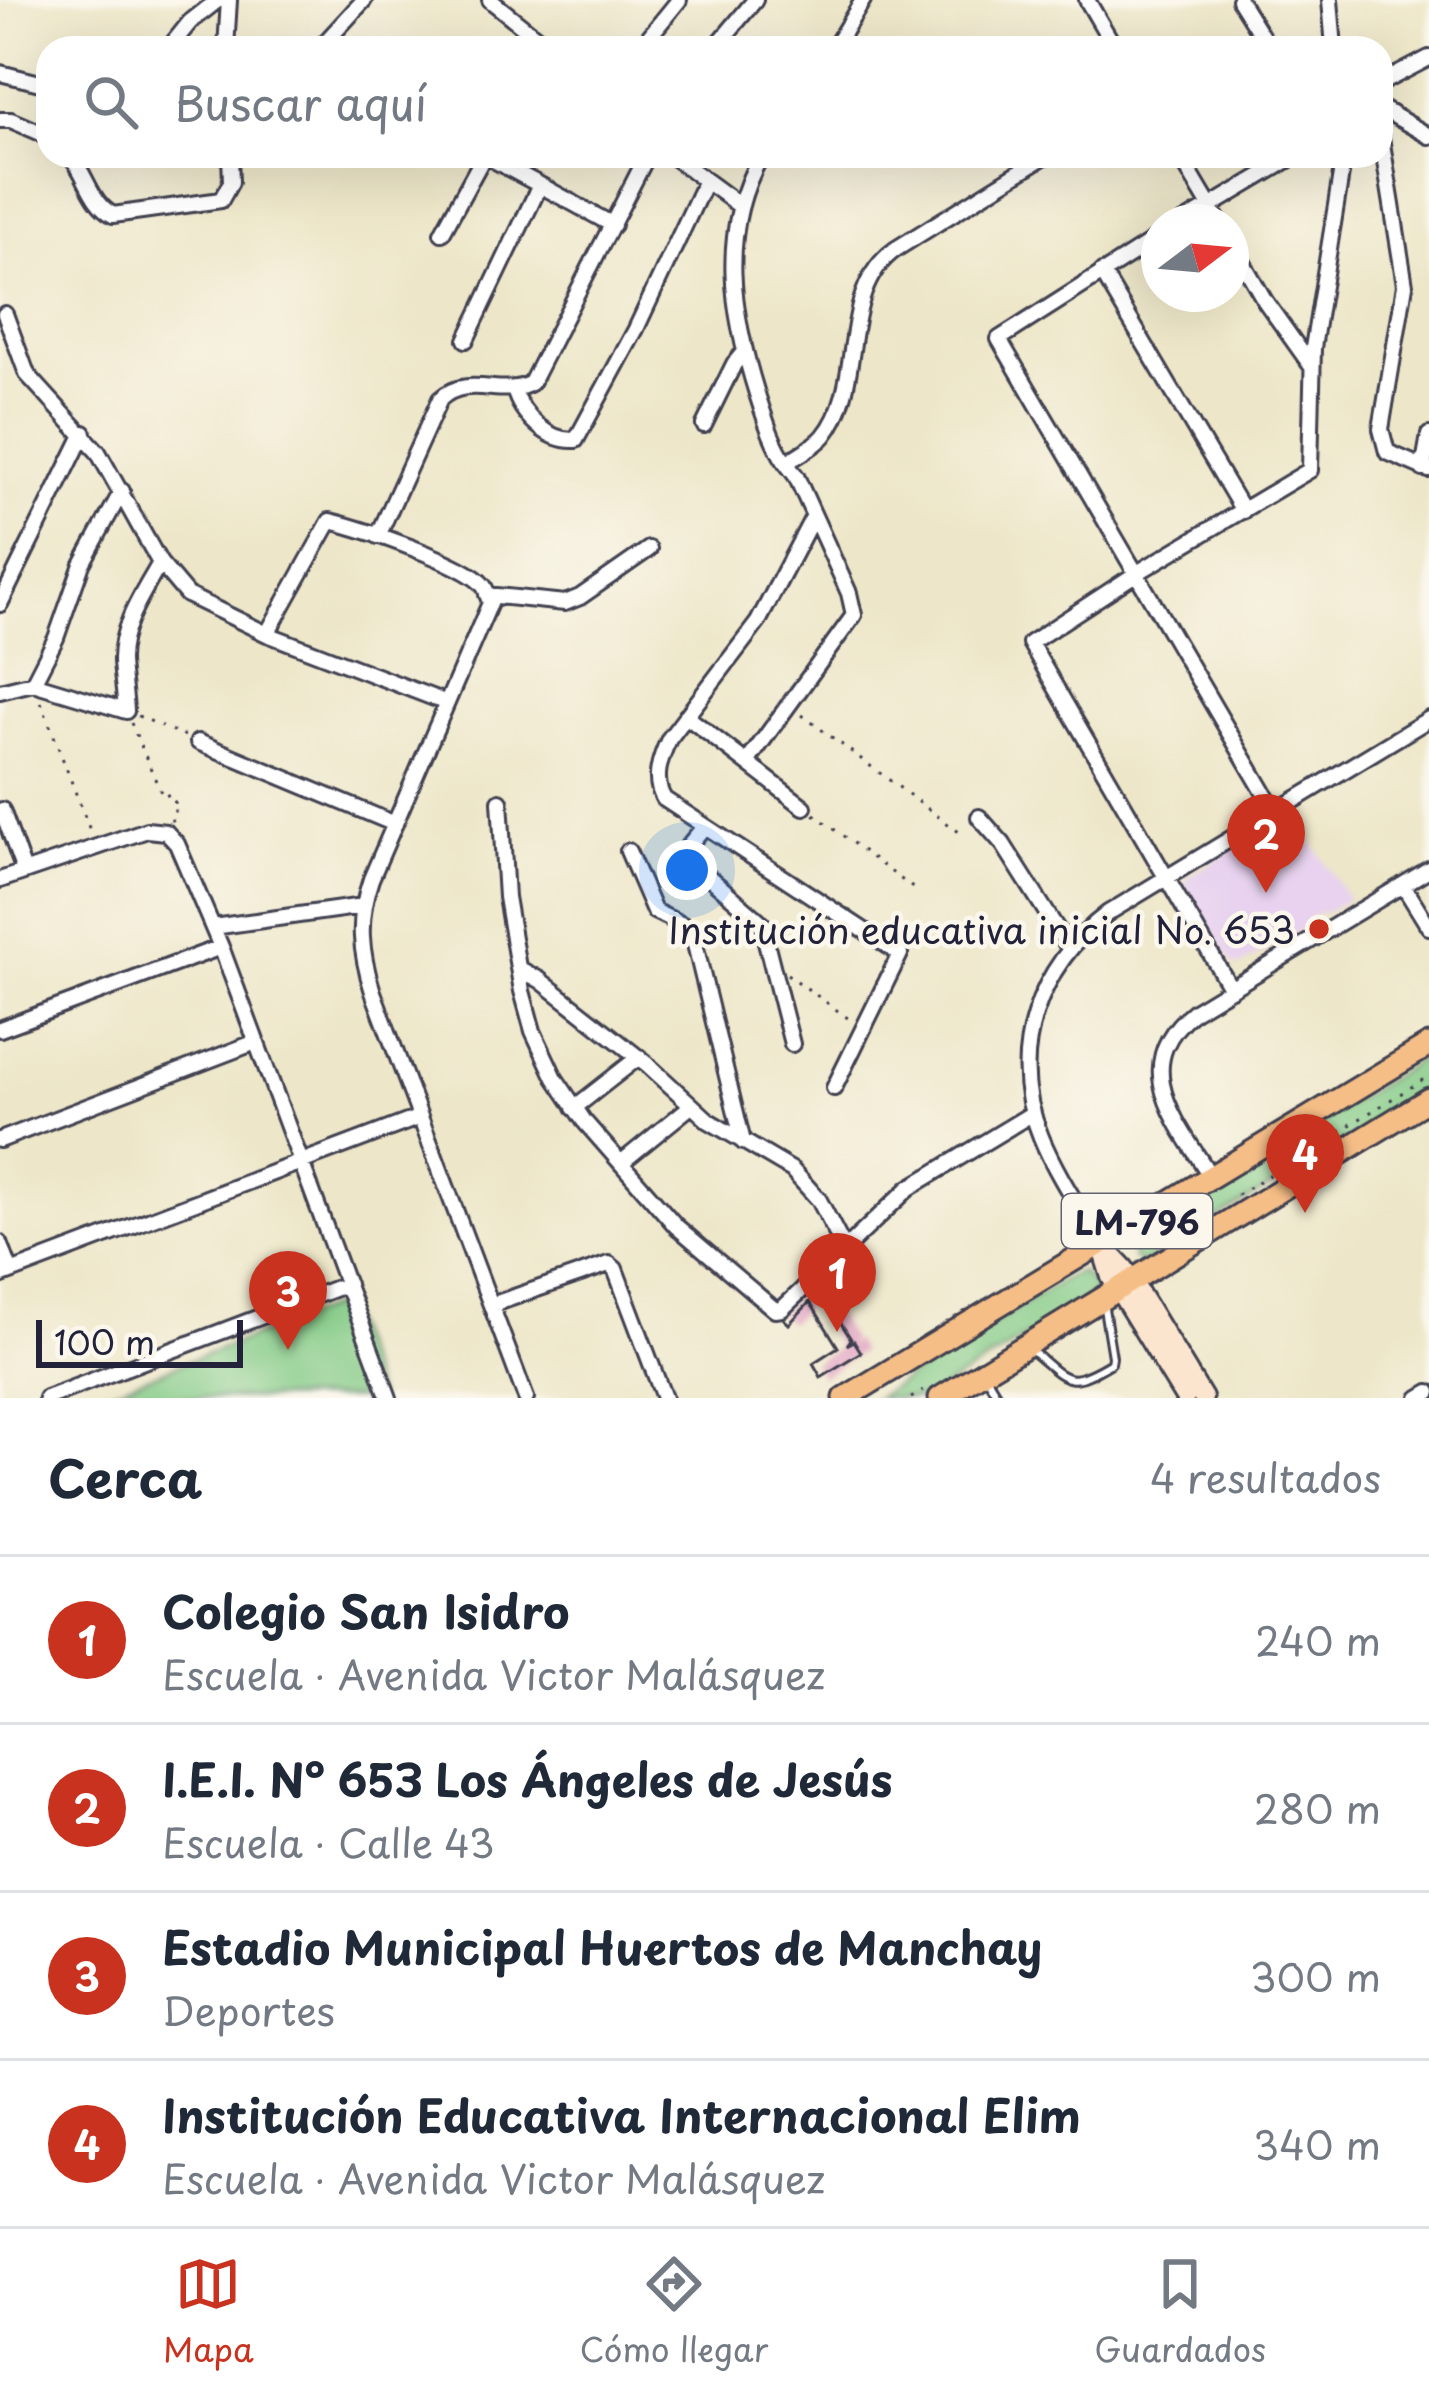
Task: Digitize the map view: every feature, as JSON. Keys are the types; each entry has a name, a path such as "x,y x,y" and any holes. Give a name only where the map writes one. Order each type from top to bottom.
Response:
{"main road":[{"name":"LM-796","path":"845,1398 1429,1045"},
{"name":"LM-796","path":"940,1398 1429,1099"}],"street":[{"path":"179,36 218,0"},
{"path":"227,36 229,0"},
{"path":"331,36 364,0"},
{"path":"490,0 535,36"},
{"path":"650,36 679,0"},
{"path":"725,36 755,0"},
{"path":"841,36 863,0"},
{"path":"1087,0 1108,36"},
{"path":"1239,0 1262,36"},
{"path":"1330,0 1332,36"},
{"path":"1329,19 1339,36"},
{"path":"1393,77 1429,58"},
{"path":"0,73 36,82"},
{"path":"1393,115 1429,136"},
{"path":"0,120 36,131"},
{"path":"77,168 99,208 113,215 220,200 230,188 230,168"},
{"path":"442,233 478,168"},
{"path":"508,168 613,225"},
{"path":"378,536 440,399 454,388 470,385 514,389 531,383 641,168"},
{"path":"693,168 740,206"},
{"path":"748,761 854,615 849,593 770,435 744,352 732,259 740,206 756,168"},
{"path":"786,463 821,440 842,406 865,286 881,260 1026,168"},
{"path":"1187,168 1209,204"},
{"path":"1213,204 1275,168"},
{"path":"1231,989 1030,643 1137,573 1305,475 1312,466 1312,368 1341,168"},
{"path":"1386,168 1405,285 1381,429 1387,452 1426,469 1429,435"},
{"path":"514,389 518,405 532,421 566,441 576,440 636,329 705,182"},
{"path":"466,340 540,185"},
{"path":"1141,248 999,338 1275,812"},
{"path":"1102,272 1243,511"},
{"path":"1249,273 1312,368"},
{"path":"5,314 27,374 84,433 160,563 187,595 267,634 447,703"},
{"path":"704,425 744,352"},
{"path":"0,604 84,433"},
{"path":"34,683 82,564 122,491"},
{"path":"813,518 758,622 662,755 658,783 664,800 900,954 834,1088"},
{"path":"267,634 326,523 333,521 459,570 482,585 490,603 395,824 363,906 359,937 363,960 526,1398"},
{"path":"487,595 565,603 649,549"},
{"path":"0,692 34,683 126,711 121,660 124,638 132,613 160,563"},
{"path":"686,716 804,807"},
{"path":"1185,1398 1118,1289 1100,1244 1049,1155 1033,1113 1027,1069 1032,1023 1046,984 1069,948 1108,914 1429,719"},
{"path":"198,742 395,824"},
{"path":"500,801 503,866 518,968 540,1048 574,1108 694,1244 775,1310 782,1309 909,1188 1033,1113"},
{"path":"2,810 24,871"},
{"path":"979,817 1003,844 1069,948"},
{"path":"704,827 688,846 688,859 761,922 792,1044"},
{"path":"0,880 147,830 162,830 181,849 389,1398"},
{"path":"628,851 654,911 685,926 693,936 743,1142"},
{"path":"1211,1177 1167,1103 1160,1062 1169,1037 1184,1019 1429,869"},
{"path":"1403,885 1429,927"},
{"path":"213,927 363,906"},
{"path":"0,1029 221,946"},
{"path":"518,968 639,1057 691,1106 801,1178 820,1200 844,1248"},
{"path":"0,1140 256,1042"},
{"path":"574,1108 639,1057"},
{"path":"622,1162 691,1106"},
{"path":"0,1243 6,1274 420,1117"},
{"path":"491,1305 609,1264 664,1398"},
{"path":"46,1398 347,1284"},
{"path":"1118,1289 1203,1398"},
{"path":"1419,1398 1429,1392"}],"lane":[{"path":"1025,1346 1074,1381 1111,1363 1118,1289"},
{"path":"983,1372 999,1398"}],"path":[{"path":"34,683 92,838"},
{"path":"126,711 198,742"},
{"path":"126,711 163,796 170,794 178,810 172,812 173,819"},
{"path":"801,715 959,832"},
{"path":"804,807 918,892"},
{"path":"778,967 857,1024"}],"shaded area":[{"path":"1293,811 1348,899 1319,912 1308,919 1308,926 1240,966 1233,965 1184,887 1187,878"}],"green space":[{"path":"1429,1054 1429,1092 1143,1263 1133,1258 1132,1238"},
{"path":"1081,1272 1094,1292 1083,1303 926,1398 876,1398 1069,1276"},
{"path":"342,1303 378,1398 91,1398"}],"building":[{"path":"813,1279 851,1339 847,1345 854,1341 861,1352 821,1377 813,1363 838,1347 810,1302 789,1324 780,1315"}],"place":[{"name":"I.E.I. N° 653 Los Ángeles de Jesús","path":"1266,893"},
{"name":"Institución educativa inicial No. 653","path":"1319,929"},
{"name":"Institución Educativa Internacional Elim","path":"1305,1213"},
{"name":"Colegio San Isidro","path":"837,1332"},
{"name":"Estadio Municipal Huertos de Manchay","path":"288,1350"}]}
